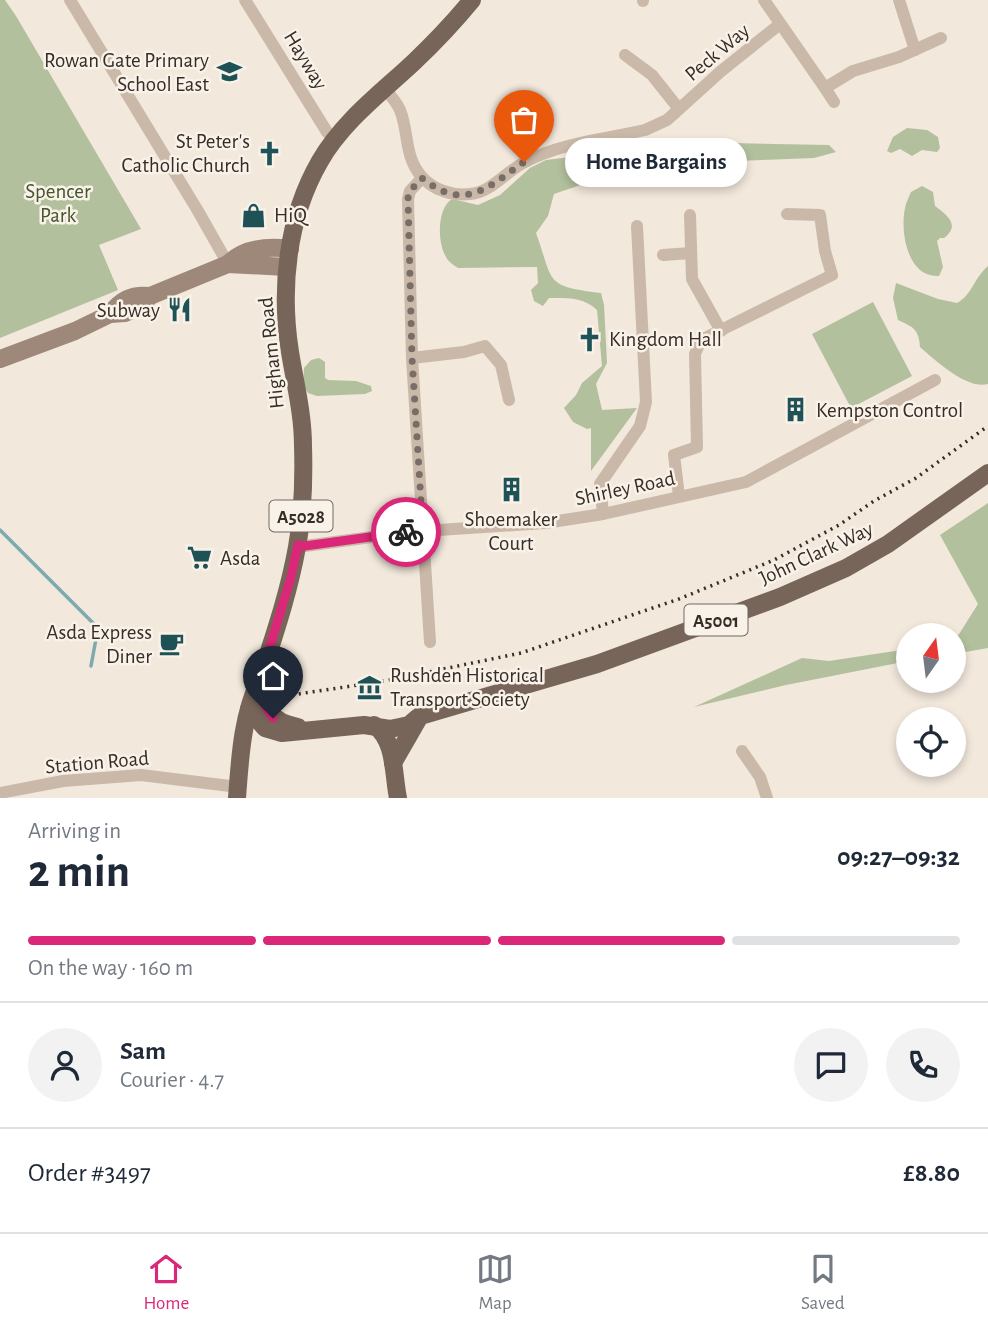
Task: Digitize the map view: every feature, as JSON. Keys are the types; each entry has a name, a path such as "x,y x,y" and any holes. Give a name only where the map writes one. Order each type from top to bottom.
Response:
{"main road":[{"name":"Higham Road","path":"260,679 298,545 302,424 287,312 288,258 297,215 311,178 335,139 440,36 472,0"},
{"path":"0,359 75,331 110,314 136,309 150,296 228,264 236,256 267,247 288,258"},
{"name":"John Clark Way","path":"420,716 597,664 780,597 846,568 888,544 988,473"},
{"path":"260,679 265,706 273,726"},
{"name":"A5028","path":"238,792 241,741 260,679"},
{"path":"249,709 282,733 374,725 384,733 393,762 398,798"},
{"name":"A5001","path":"374,725 402,715 420,716"},
{"path":"393,762 420,716"},
{"path":"242,755 251,740 273,726"}],"street":[{"path":"70,0 228,264"},
{"name":"Hayway","path":"245,0 327,132 335,139"},
{"name":"Peck Way","path":"764,0 834,102"},
{"path":"898,0 915,50"},
{"name":"Peck Way","path":"422,178 434,187 450,193 466,195 482,192 524,162 547,153 645,130 667,120 780,24"},
{"path":"825,88 853,71 915,50 941,38"},
{"name":"Peck Way","path":"625,55 652,75 679,109"},
{"path":"384,88 400,111 408,151 422,178 410,191 408,198 412,358 430,642"},
{"path":"679,496 674,455 696,447 695,354 701,340 832,275 825,251 820,215 787,214"},
{"path":"691,215 692,279 721,331"},
{"path":"603,514 600,484 640,426 646,402 637,226"},
{"path":"663,255 691,253"},
{"path":"412,358 464,352 485,346 501,365 509,400"},
{"name":"Shirley Road","path":"298,545 409,532 545,523 603,514 747,482 935,380"},
{"path":"742,751 760,777 767,798"},
{"name":"Station Road","path":"0,793 63,781 141,775 238,792"}],"green space":[{"name":"Spencer Park","path":"0,0 5,0 16,16 141,229 99,245 118,290 0,338"},
{"path":"907,128 927,130 938,137 940,148 937,152 922,150 912,156 900,149 891,153 887,151 893,137"},
{"path":"675,145 829,145 836,152 814,158 735,161 713,168 653,165 592,181 554,194 548,216 536,233 549,272 554,279 569,288 601,293 607,363 596,384 602,410 637,408 591,471 591,428 587,429 573,422 564,408 576,395 582,383 602,366 597,310 575,299 549,298 543,306 534,301 531,290 538,283 537,267 456,267 447,258 441,243 443,210 452,199 478,205 500,195 530,168 546,160 643,148 656,150"},
{"path":"922,186 933,192 935,206 948,217 952,225 949,233 937,241 943,267 939,276 928,275 919,269 905,240 906,204 911,192"},
{"path":"988,266 988,384 980,385 952,373 920,347 914,329 898,320 893,298 896,283 938,299 957,303 966,296"},
{"path":"873,302 912,376 851,408 812,334"},
{"path":"319,358 325,362 325,378 328,380 356,381 371,386 372,391 365,394 317,396 308,393 303,385 304,368 311,360"},
{"path":"988,503 988,648 966,652 966,623 978,604 940,535"},
{"path":"896,651 896,663 694,707 802,658 829,661"}],"waterway":[{"path":"0,530 98,628 91,666"}],"railway":[{"path":"278,697 385,681 521,653 679,599 774,560 839,525 874,501 916,478 988,426"}],"way so far":[{"path":"406,532 423,533 412,358 410,191 422,178 434,187 450,193 466,195 482,192 524,162"}],"place":[{"name":"Rowan Gate Primary School East","path":"229,72"},
{"name":"St Peter's Catholic Church","path":"270,153"},
{"name":"Home Bargains","path":"524,162"},
{"name":"HiQ","path":"254,215"},
{"name":"Subway","path":"180,310"},
{"name":"Kingdom Hall","path":"589,339"},
{"name":"Kempston Control","path":"796,410"},
{"name":"Shoemaker Court","path":"511,490"},
{"name":"Asda","path":"200,558"},
{"name":"Asda Express Diner","path":"172,644"},
{"name":"Rushden Historical Transport Society","path":"370,687"}],"route":[{"path":"273,718 263,701 260,679 298,545 406,532"}]}
